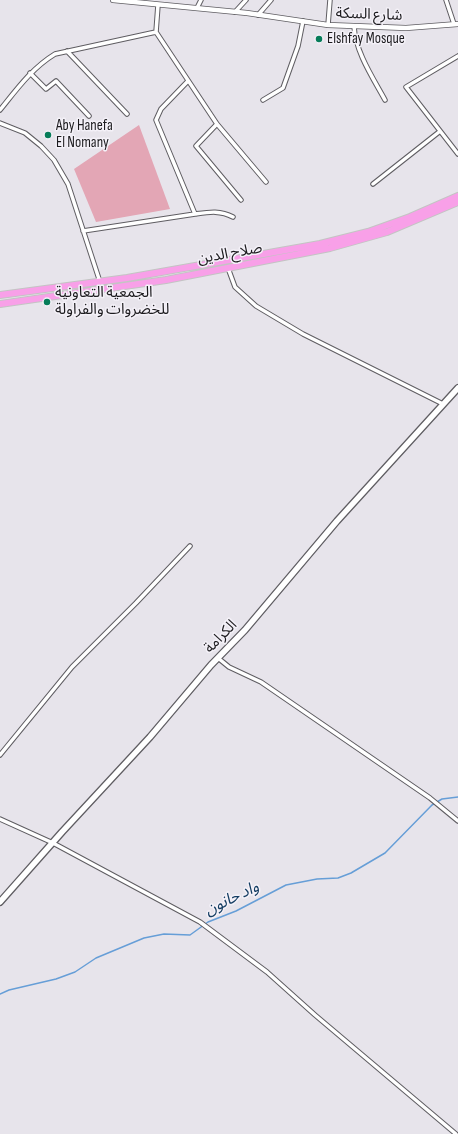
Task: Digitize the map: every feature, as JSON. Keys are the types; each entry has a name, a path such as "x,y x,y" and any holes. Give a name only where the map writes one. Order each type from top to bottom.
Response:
{"highway":[{"name":"صلاح الدين","path":"0,295 100,282 320,244 368,232 410,217 458,196"},
{"name":"صلاح الدين","path":"0,304 166,280 330,248 386,232 458,202"}],"main road":[{"name":"الكرامة","path":"0,902 52,843 140,748 218,658 234,642 338,520 458,388"}],"street":[{"name":"شارع السكة","path":"113,0 235,12 328,25 406,28 456,24"},
{"path":"197,8 201,0"},
{"path":"235,12 246,0"},
{"path":"258,15 271,0"},
{"path":"328,25 330,0"},
{"path":"446,0 456,24"},
{"path":"158,5 156,32 217,124 266,182"},
{"path":"263,100 283,88 298,46 303,21"},
{"path":"354,26 354,36 358,46 385,100"},
{"path":"0,110 30,73 48,58 66,51 156,32"},
{"path":"66,51 127,114"},
{"path":"458,56 406,87 439,132 458,154"},
{"path":"30,73 46,89 56,81 89,116"},
{"path":"188,81 161,109 156,120 195,214"},
{"path":"0,123 25,133 41,146 54,160 68,184 100,282"},
{"path":"217,124 196,146 241,200"},
{"path":"374,184 439,132"},
{"path":"83,232 211,211 225,212 234,217"},
{"path":"228,268 236,287 256,306 303,334 443,404"},
{"path":"0,756 72,667 190,546"},
{"path":"218,658 229,667 261,682 438,804 458,821"},
{"path":"0,819 52,843 200,922 267,972 456,1134"}],"shaded area":[{"path":"139,125 170,209 96,222 74,169"}],"waterway":[{"name":"واد حانون","path":"0,994 9,990 56,979 75,972 96,958 144,938 164,934 190,935 208,922 236,911 286,885 317,879 338,878 351,873 385,853 432,805 442,799 458,797"}],"place":[{"name":"Elshfay Mosque","path":"319,39"},
{"name":"Aby Hanefa El Nomany","path":"48,135"},
{"name":"الجمعية التعاونية للخضروات والفراولة","path":"47,302"}]}
